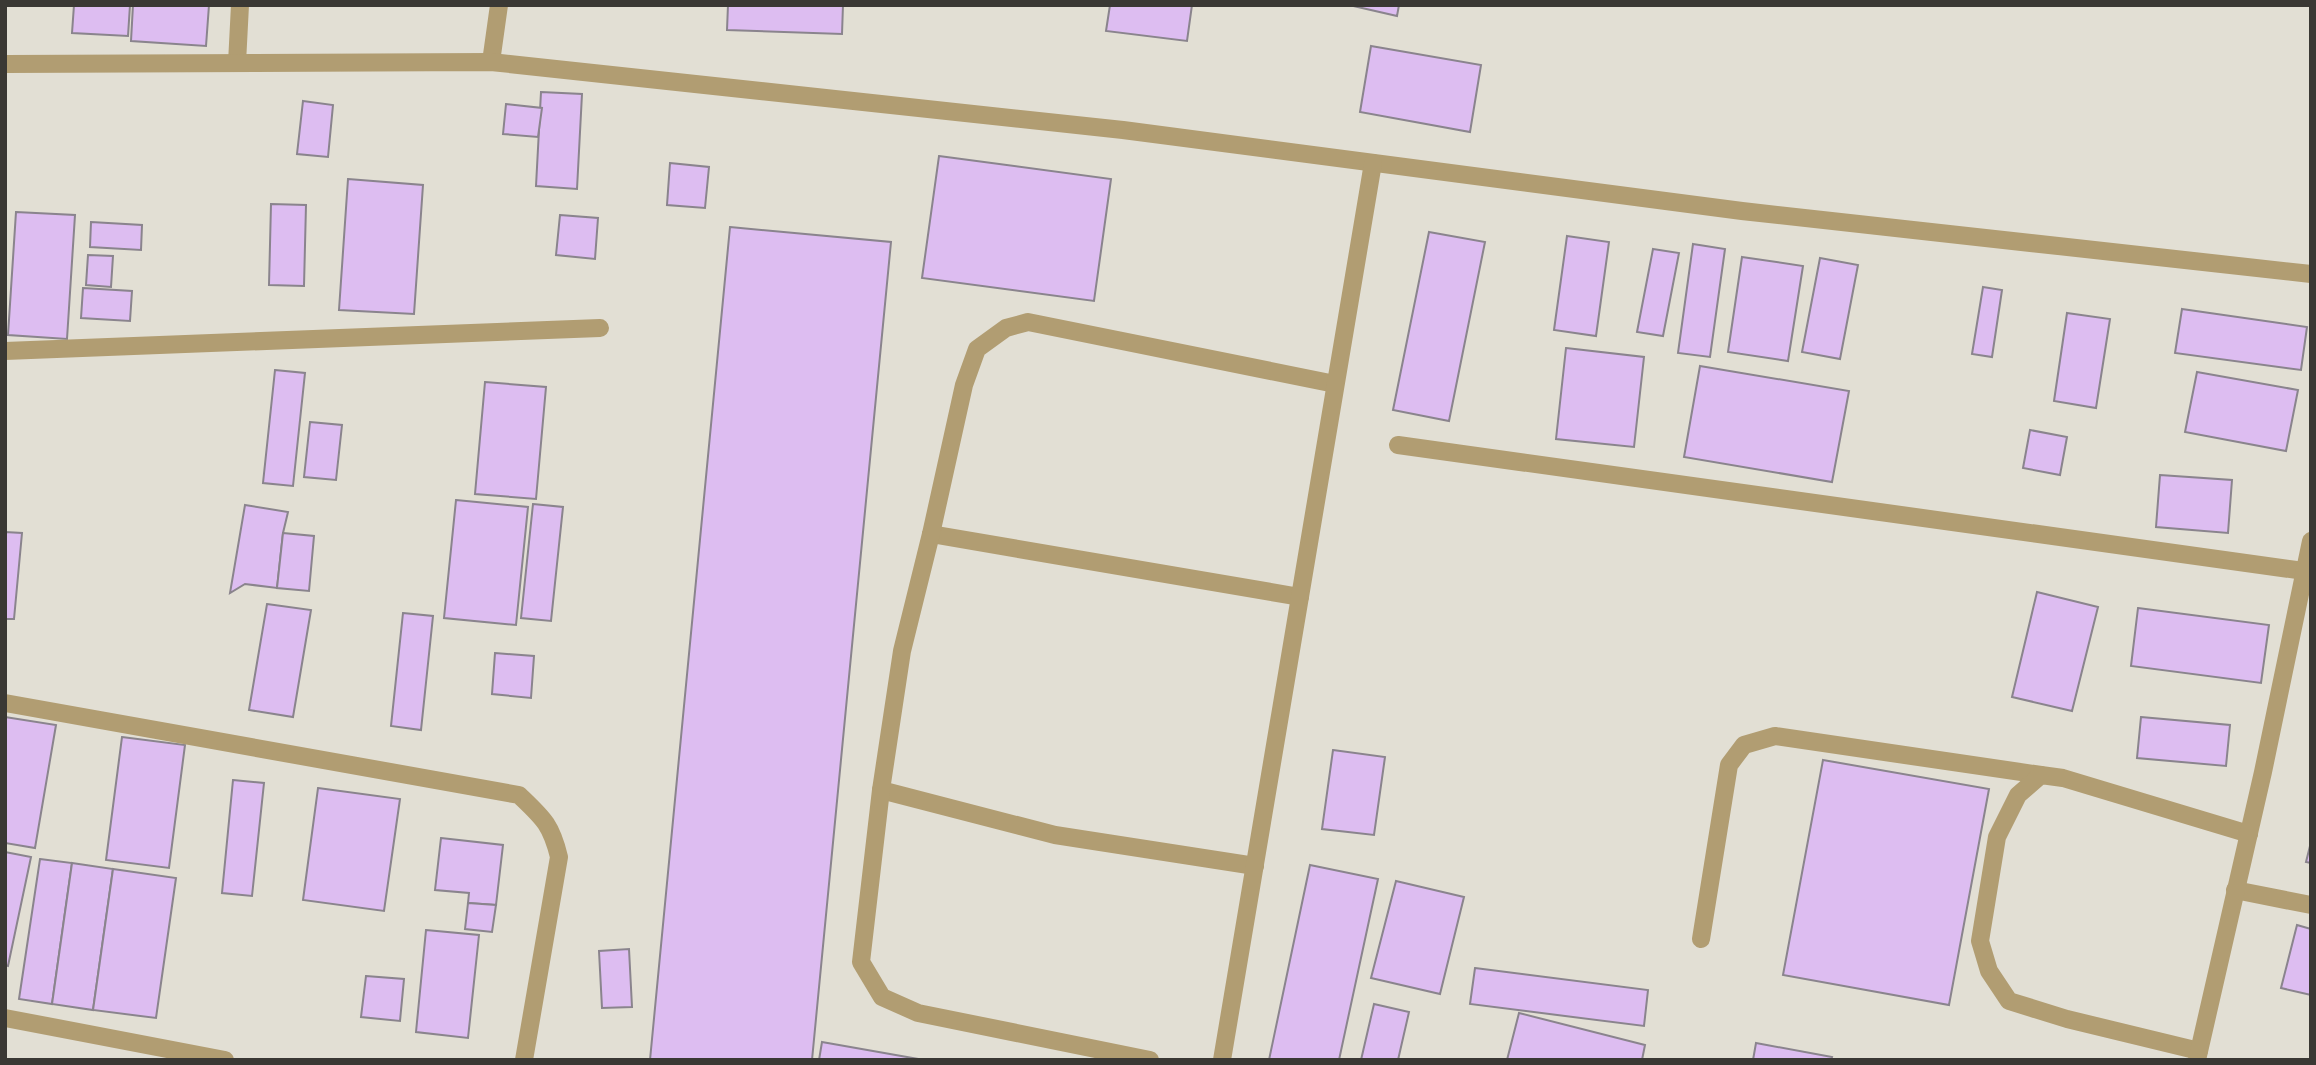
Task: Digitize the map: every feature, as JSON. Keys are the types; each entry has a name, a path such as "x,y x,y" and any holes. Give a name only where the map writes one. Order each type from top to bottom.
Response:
{"street":[{"path":"237,63 240,5"},
{"path":"491,62 499,5"},
{"path":"5,64 491,62 1123,130 1742,211 2311,274"},
{"path":"1222,1060 1373,163"},
{"path":"1150,1060 918,1013 882,997 861,962 881,790 902,651 964,385 976,349 1006,328 1028,323 1335,384"},
{"path":"5,351 600,328"},
{"path":"1398,445 2308,572"},
{"path":"931,534 1300,597"},
{"path":"2041,775 2018,794 1997,837 1979,941 1989,971 2009,1001 2198,1056 2308,572 2311,541"},
{"path":"5,703 519,795 539,814 553,833 559,857 524,1060"},
{"path":"1701,939 1729,765 1744,745 1775,736 2063,778 2249,834"},
{"path":"881,790 1055,835 1255,866"},
{"path":"2235,890 2311,905"},
{"path":"5,1018 225,1060"}],"building":[{"path":"74,5 130,5 128,36 72,33"},
{"path":"133,5 209,5 206,46 131,41"},
{"path":"728,5 843,5 842,34 727,30"},
{"path":"1110,5 1192,5 1187,41 1106,31"},
{"path":"1349,5 1399,5 1397,16"},
{"path":"1371,46 1481,65 1470,132 1360,112"},
{"path":"541,92 582,94 577,189 536,186"},
{"path":"303,101 333,105 328,157 297,154"},
{"path":"506,104 542,108 538,137 503,134"},
{"path":"939,156 1111,179 1094,301 922,278"},
{"path":"670,163 709,167 705,208 667,205"},
{"path":"348,179 423,185 414,314 339,310"},
{"path":"271,204 306,205 304,286 269,285"},
{"path":"16,212 75,215 67,339 8,335"},
{"path":"560,215 598,218 595,259 556,255"},
{"path":"91,222 142,225 141,250 90,247"},
{"path":"730,227 891,242 812,1060 650,1060"},
{"path":"1429,232 1485,242 1449,421 1393,410"},
{"path":"1567,236 1609,242 1596,336 1554,330"},
{"path":"1693,244 1725,249 1710,357 1678,353"},
{"path":"1653,249 1679,253 1663,336 1637,332"},
{"path":"88,255 113,256 111,287 86,285"},
{"path":"1742,257 1803,266 1788,361 1728,352"},
{"path":"1820,258 1858,265 1840,359 1802,352"},
{"path":"1983,287 2002,290 1992,357 1972,354"},
{"path":"83,288 132,291 130,321 81,318"},
{"path":"2182,309 2307,327 2301,370 2175,353"},
{"path":"2067,313 2110,319 2096,408 2054,401"},
{"path":"1566,348 1644,357 1634,447 1556,439"},
{"path":"1700,366 1849,391 1832,482 1684,457"},
{"path":"275,370 305,373 293,486 263,483"},
{"path":"2197,372 2298,390 2286,451 2185,432"},
{"path":"485,382 546,387 536,499 475,494"},
{"path":"310,422 342,425 336,480 304,477"},
{"path":"2030,430 2067,437 2060,475 2023,468"},
{"path":"2160,475 2232,480 2228,533 2156,527"},
{"path":"456,500 528,507 516,625 444,618"},
{"path":"533,504 563,507 551,621 521,618"},
{"path":"245,505 288,512 277,588 245,584 230,593"},
{"path":"5,532 22,533 14,619 5,619"},
{"path":"283,533 314,536 309,591 277,588"},
{"path":"2037,592 2098,607 2072,711 2012,697"},
{"path":"267,604 311,610 293,717 249,710"},
{"path":"2138,608 2269,625 2261,683 2131,666"},
{"path":"403,613 433,616 421,730 391,726"},
{"path":"495,653 534,656 531,698 492,694"},
{"path":"5,717 56,725 35,848 5,843"},
{"path":"2141,717 2230,725 2226,766 2137,758"},
{"path":"122,737 185,745 169,868 106,860"},
{"path":"1333,750 1385,757 1374,835 1322,829"},
{"path":"1823,760 1989,789 1949,1005 1783,975"},
{"path":"233,780 264,783 252,896 222,893"},
{"path":"318,788 400,799 384,911 303,900"},
{"path":"441,838 503,845 496,905 468,903 469,893 435,890"},
{"path":"2311,842 2311,863 2306,862"},
{"path":"5,852 31,857 8,966 5,965"},
{"path":"40,859 72,863 52,1004 19,999"},
{"path":"72,863 113,869 93,1010 52,1004"},
{"path":"1310,865 1378,879 1339,1060 1269,1060"},
{"path":"113,869 176,878 156,1018 93,1010"},
{"path":"1396,881 1464,897 1440,994 1371,978"},
{"path":"468,903 496,905 492,932 465,929"},
{"path":"2297,925 2311,929 2311,995 2281,988"},
{"path":"426,930 479,935 468,1038 416,1032"},
{"path":"629,949 632,1007 602,1008 599,951"},
{"path":"1475,968 1648,990 1644,1026 1470,1004"},
{"path":"366,976 404,979 400,1021 361,1017"},
{"path":"1374,1004 1409,1012 1398,1060 1361,1060"},
{"path":"1519,1013 1645,1045 1642,1060 1507,1060"},
{"path":"822,1042 924,1060 819,1060"},
{"path":"1756,1043 1832,1057 1831,1060 1753,1060"}]}
